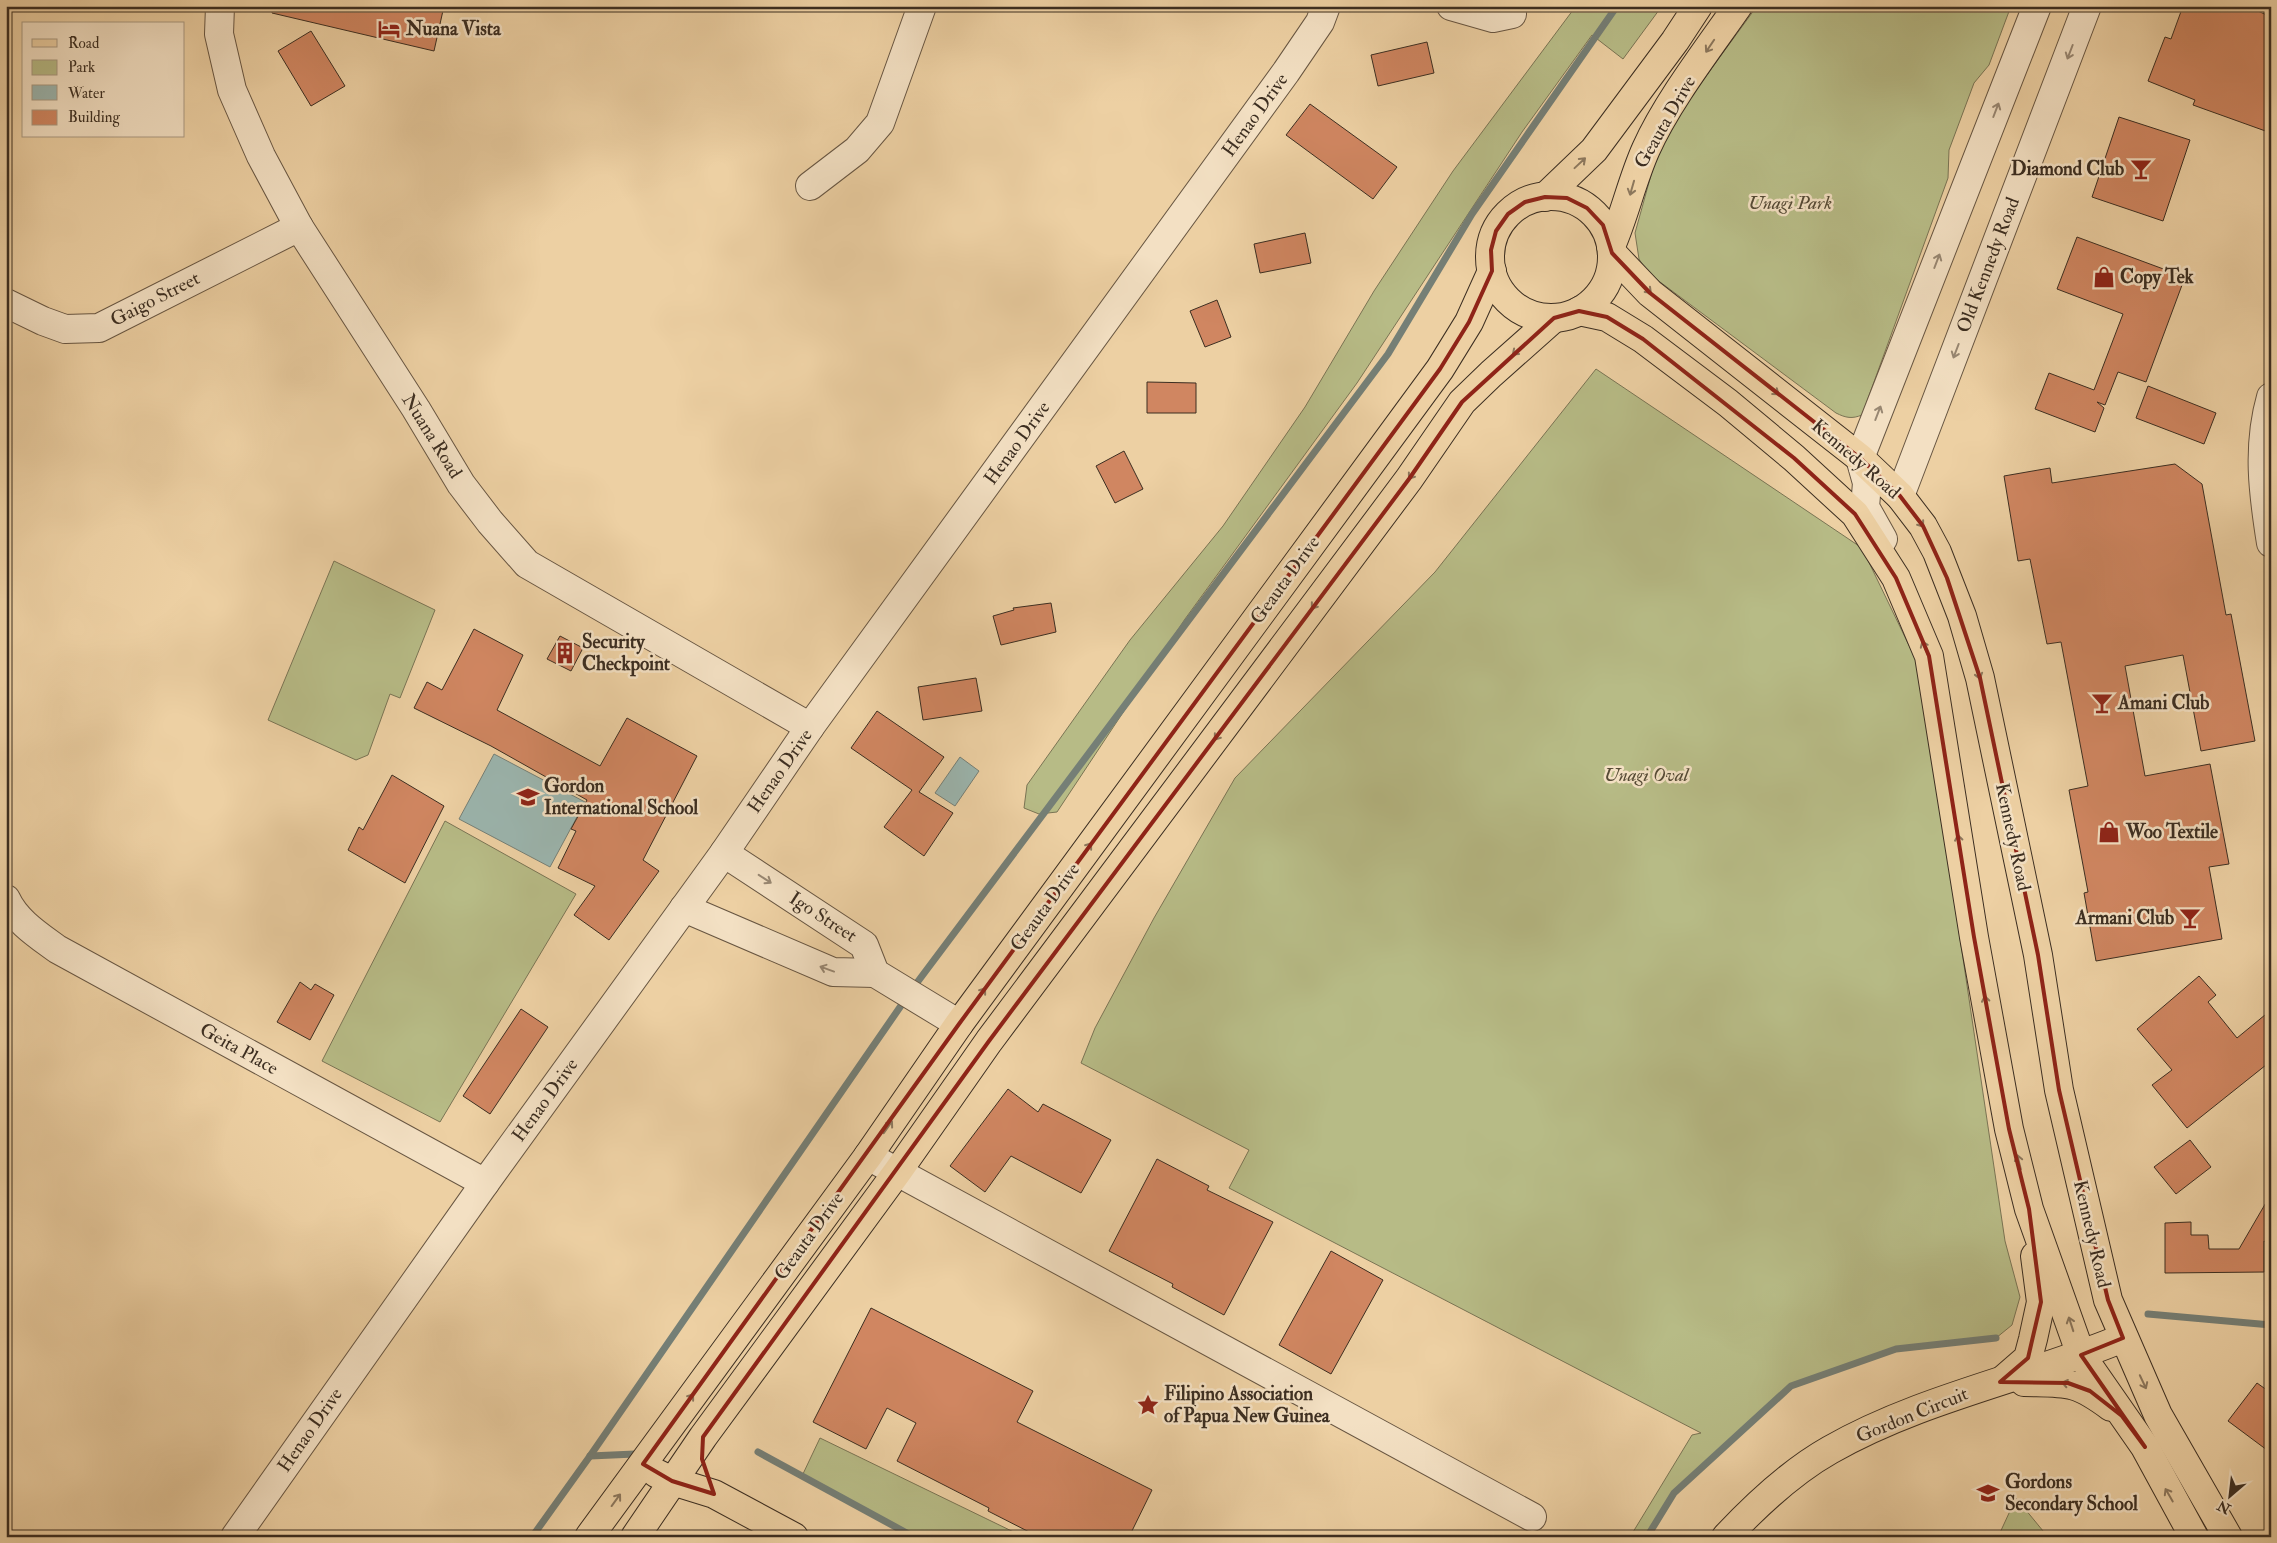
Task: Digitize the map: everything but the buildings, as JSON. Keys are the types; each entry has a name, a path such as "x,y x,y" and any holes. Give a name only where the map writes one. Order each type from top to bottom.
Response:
{"main road":[{"name":"Geauta Drive","path":"1545,196 1594,150 1675,41 1698,6"},
{"name":"Geauta Drive","path":"635,1537 703,1437 898,1171 989,1041 1404,487 1462,402 1491,374 1567,315 1594,301 1604,287 1611,271 1612,250 1635,174 1647,146 1676,96 1738,6"},
{"name":"Geauta Drive","path":"1567,315 1537,316 1515,305 1498,287 1492,271 1490,250 1496,231 1508,214 1525,202 1545,196 1567,198 1587,208 1603,224 1612,250"},
{"name":"Kennedy Road","path":"1612,250 1650,293 1860,458 1900,496 1923,526 1937,552 1962,616 1980,678 2038,955 2059,1090 2108,1300 2123,1338 2158,1414 2228,1537"},
{"name":"Geauta Drive","path":"589,1537 868,1156 950,1018 1440,369 1469,322 1492,271"},
{"path":"1567,315 1607,318 1643,339 1721,398 1794,458 1855,514 1896,578 1928,656 2009,1128 2029,1209 2081,1355 2145,1447 2194,1537"},
{"path":"2000,1382 2028,1358 2041,1302 2029,1209"},
{"name":"Gordon Circuit","path":"1726,1537 1782,1482 1829,1450 1875,1426 2081,1355 2123,1338"},
{"path":"2000,1382 2068,1382 2090,1391 2122,1416 2145,1447"},
{"path":"703,1437 702,1459 714,1494"},
{"path":"643,1464 672,1481 714,1494 794,1537"}],"street":[{"name":"Nuana Road","path":"220,6 219,34 232,90 261,156 299,227 416,409 461,484 490,522 527,564 810,727"},
{"path":"810,186 857,150 880,122 922,6"},
{"name":"Henao Drive","path":"235,1537 485,1183 724,852 810,727 1286,72 1320,22 1326,6"},
{"path":"1451,6 1493,18 1512,14"},
{"path":"1675,41 1678,36 1675,20 1684,6"},
{"path":"1896,578 1896,563 1866,507 1867,483 1860,458 2036,6"},
{"name":"Old Kennedy Road","path":"1900,496 2087,6"},
{"name":"Gaigo Street","path":"6,303 43,321 65,329 100,328 299,227"},
{"path":"2271,397 2261,452 2262,490 2271,543"},
{"name":"Igo Street","path":"724,852 864,945 875,974"},
{"name":"Geita Place","path":"6,899 10,908 32,931 57,949 485,1183"},
{"path":"684,908 832,972 875,974 950,1018"},
{"path":"868,1156 1236,1346 1532,1517"}],"highlighted area":[{"path":"1545,197 1567,198 1587,208 1603,225 1612,253 1650,293 1860,458 1900,496 1923,526 1947,578 1980,678 2038,955 2059,1090 2108,1300 2123,1338 2081,1355 2145,1447 2122,1416 2090,1391 2068,1383 2000,1382 2028,1358 2041,1302 2029,1209 2009,1129 1974,937 1929,656 1896,578 1855,514 1794,458 1643,339 1607,317 1579,311 1554,318 1462,402 1409,479 989,1041 703,1437 702,1459 714,1494 672,1481 643,1464 959,1024 1440,369 1469,322 1492,271 1491,250 1496,231 1508,214 1525,202"}],"green space":[{"path":"1576,6 1662,6 1623,59 1592,35 1522,132 1357,383 1185,619 1057,812 1039,814 1024,808 1027,785 1130,640 1223,526 1305,407 1374,291 1453,171"},
{"name":"Unagi Park","path":"1757,6 2011,6 1989,65 1974,83 1949,150 1948,178 1862,415 1855,417 1846,417 1836,413 1648,273 1639,259 1635,233 1653,168 1674,120"},
{"name":"Unagi Oval","path":"1596,369 1862,548 1931,691 1957,918 2005,1241 2020,1297 2012,1325 1996,1338 1896,1349 1791,1386 1674,1493 1647,1537 1630,1537 1692,1435 1701,1433 1229,1188 1249,1150 1081,1063 1095,1028 1154,918 1235,778 1435,572"},
{"path":"334,561 435,610 400,698 390,694 368,755 356,760 268,720"},
{"path":"445,821 576,894 440,1122 322,1061"},
{"path":"820,1438 1024,1537 914,1537 802,1476"},
{"path":"2016,1498 2048,1537 1998,1537"}],"water":[{"path":"494,754 585,802 550,867 459,819"},
{"path":"960,757 979,771 955,806 935,793"}],"waterway":[{"path":"913,988 1388,354 1472,214 1617,6"},
{"path":"532,1537 907,997"},
{"path":"2148,1314 2271,1325"},
{"path":"1647,1537 1674,1493 1791,1386 1896,1349 1996,1338"},
{"path":"758,1452 914,1537"},
{"path":"590,1456 635,1454"}],"place":[{"name":"Nuana Vista","path":"389,29"},
{"name":"Diamond Club","path":"2141,169"},
{"name":"Copy Tek","path":"2104,277"},
{"name":"Security Checkpoint","path":"565,653"},
{"name":"Amani Club","path":"2102,703"},
{"name":"Gordon International School","path":"528,797"},
{"name":"Woo Textile","path":"2109,832"},
{"name":"Armani Club","path":"2190,918"},
{"name":"Filipino Association of Papua New Guinea","path":"1148,1405"},
{"name":"Gordons Secondary School","path":"1988,1493"}]}
